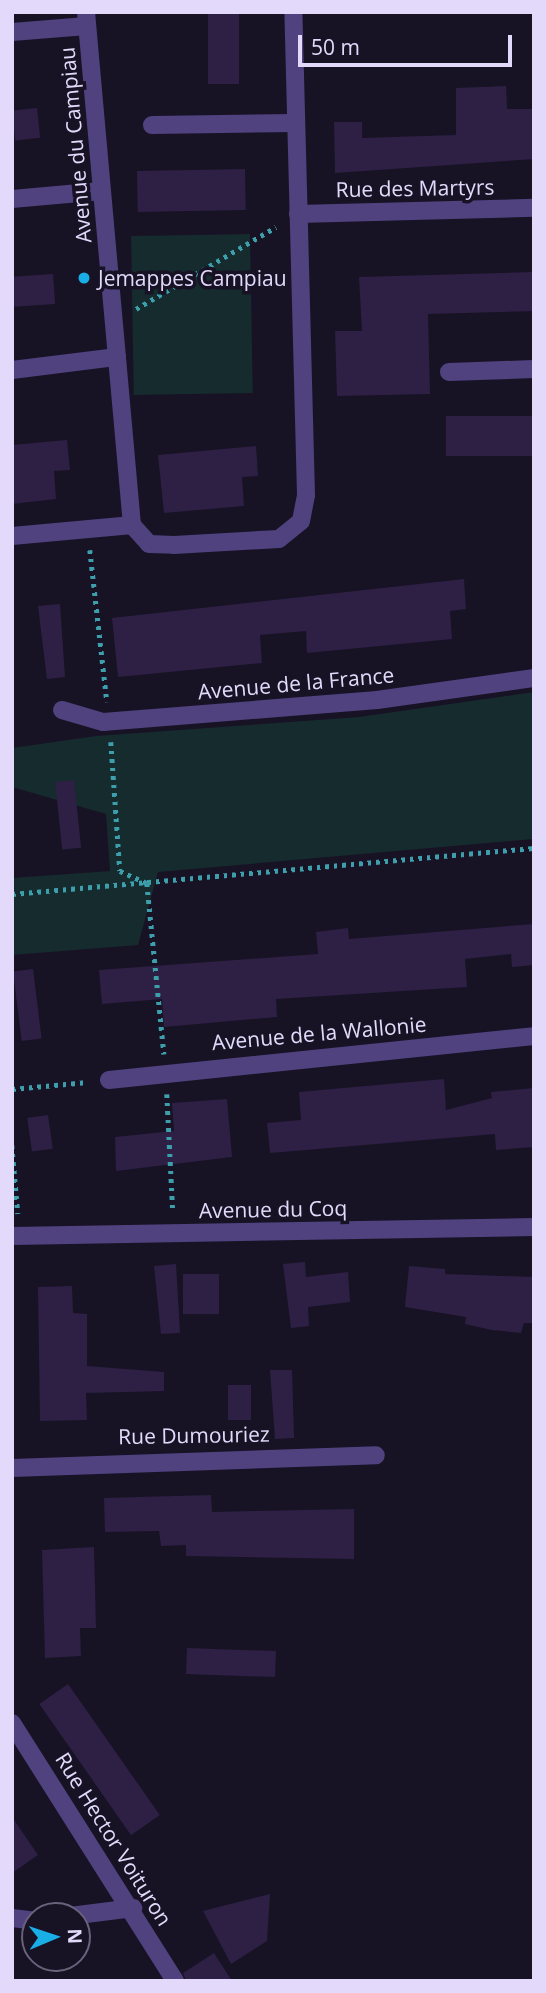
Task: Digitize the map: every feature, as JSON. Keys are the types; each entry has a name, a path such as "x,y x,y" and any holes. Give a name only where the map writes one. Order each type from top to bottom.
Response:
{"street":[{"path":"12,536 132,525 149,544 279,539 301,521 306,495 293,12"},
{"path":"12,33 87,19"},
{"name":"Avenue du Campiau","path":"87,19 132,525"},
{"path":"152,125 295,123"},
{"path":"12,200 102,191"},
{"name":"Rue des Martyrs","path":"298,214 534,208"},
{"path":"12,370 117,358"},
{"path":"449,372 534,369"},
{"name":"Avenue de la France","path":"62,710 109,721 377,700 534,678"},
{"name":"Avenue de la Wallonie","path":"109,1080 166,1070 534,1036"},
{"name":"Avenue du Coq","path":"16,1236 534,1227"},
{"name":"Rue Dumouriez","path":"12,1468 376,1455"},
{"name":"Rue Hector Voituron","path":"12,1723 132,1908 174,1981"},
{"path":"91,1913 132,1908"}],"path":[{"path":"114,322 298,214"},
{"path":"90,569 109,721 120,870 147,883"},
{"path":"12,894 534,848"},
{"path":"147,883 166,1070 173,1233"},
{"path":"12,1089 109,1080"},
{"path":"12,1145 16,1236"}],"green space":[{"path":"250,234 253,393 134,395 131,236"},
{"path":"534,692 534,839 158,872 138,945 12,955 12,878 110,871 106,814 12,787 12,748 96,736 359,717"}],"building":[{"path":"208,12 239,12 239,84 208,84"},
{"path":"506,86 507,109 534,109 534,159 335,173 334,122 362,122 362,138 456,135 456,88"},
{"path":"37,108 40,138 15,140 12,111"},
{"path":"245,169 246,210 138,212 137,171"},
{"path":"533,272 534,311 428,314 430,394 337,396 335,331 362,331 359,277"},
{"path":"53,274 55,304 14,307 12,277"},
{"path":"446,416 534,416 534,456 446,456"},
{"path":"67,440 70,470 54,471 56,499 12,504 12,445"},
{"path":"256,446 258,476 242,477 244,506 164,513 158,455"},
{"path":"464,579 466,609 450,611 452,639 307,653 306,631 260,635 262,663 118,677 112,618"},
{"path":"60,604 65,677 47,679 38,606"},
{"path":"74,780 81,848 62,850 55,782"},
{"path":"534,924 534,965 512,967 511,954 465,959 467,987 276,999 277,1017 164,1027 162,999 102,1004 99,970 318,954 316,932 348,928 349,939"},
{"path":"33,969 42,1038 22,1041 13,971"},
{"path":"444,1079 446,1110 492,1098 491,1092 534,1088 534,1147 496,1150 495,1134 270,1153 267,1123 301,1120 299,1092"},
{"path":"227,1099 232,1157 116,1171 115,1137 174,1131 172,1103"},
{"path":"48,1115 53,1149 32,1152 27,1118"},
{"path":"305,1262 306,1277 348,1272 350,1302 308,1307 309,1326 291,1328 283,1264"},
{"path":"176,1264 180,1333 161,1334 154,1266"},
{"path":"409,1266 445,1269 445,1274 534,1277 534,1323 524,1323 521,1333 492,1330 465,1324 466,1317 405,1307"},
{"path":"183,1274 219,1274 219,1314 183,1314"},
{"path":"72,1286 73,1313 87,1314 87,1366 164,1372 164,1391 86,1393 87,1420 40,1421 38,1287"},
{"path":"270,1370 292,1370 294,1438 275,1439"},
{"path":"228,1385 251,1385 251,1420 228,1420"},
{"path":"211,1495 212,1512 354,1509 354,1559 186,1556 186,1545 161,1546 159,1531 105,1532 104,1498"},
{"path":"94,1547 96,1628 80,1628 81,1656 45,1658 42,1550"},
{"path":"187,1648 276,1651 275,1677 186,1674"},
{"path":"68,1684 160,1815 131,1835 39,1704"},
{"path":"12,1817 38,1855 12,1873"},
{"path":"270,1894 267,1941 231,1964 203,1911"},
{"path":"214,1953 232,1981 186,1981 183,1973"}],"place":[{"name":"Jemappes Campiau","path":"84,278"}]}
